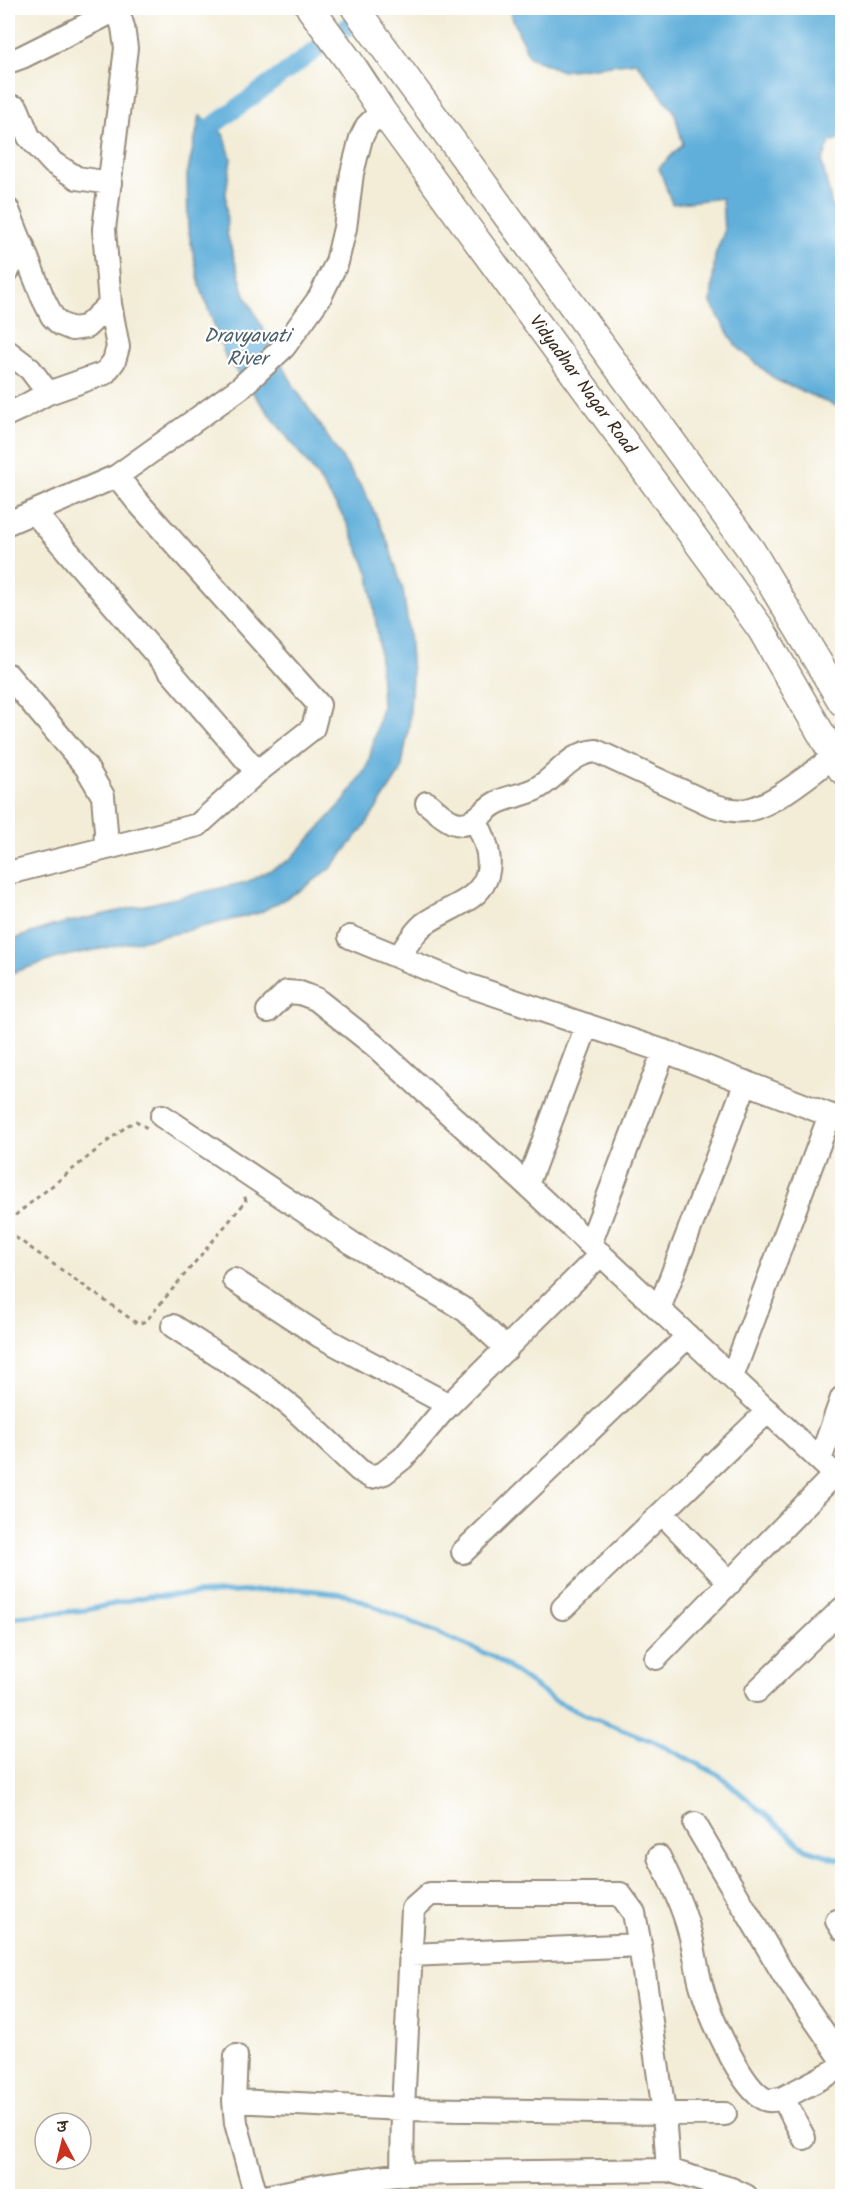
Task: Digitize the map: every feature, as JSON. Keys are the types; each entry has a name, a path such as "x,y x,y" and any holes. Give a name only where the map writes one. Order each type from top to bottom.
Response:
{"main road":[{"path":"355,8 751,550 843,702"},
{"name":"Vidyadhar Nagar Road","path":"318,18 382,111 761,629 838,764"}],"street":[{"path":"8,62 117,8 126,48 104,229 110,304 118,347 114,361 105,373 48,393 8,414"},
{"path":"8,106 17,108 28,137 53,163 77,178 110,183"},
{"path":"8,523 117,476 240,388 284,347 320,297 337,262 345,228 352,173 361,138 367,126 382,111"},
{"path":"8,210 43,298 52,316 60,324 72,329 86,327 110,304"},
{"path":"8,270 23,246"},
{"path":"8,352 30,369 48,393"},
{"path":"8,873 198,825 257,772 313,728 319,705 117,476"},
{"path":"34,512 257,772"},
{"path":"8,675 86,767 103,796 105,848"},
{"path":"427,803 452,823 463,825 475,820 489,807 500,801 541,787 575,757 585,752 596,751 710,804 730,810 747,810 781,795 838,764"},
{"path":"399,957 412,936 423,925 467,900 483,885 490,860 484,836 475,820"},
{"path":"350,937 464,984 664,1051 836,1117 732,1377"},
{"path":"268,1011 287,992 300,993 316,999 374,1045 596,1249 833,1472"},
{"path":"527,1185 587,1025"},
{"path":"173,1326 264,1385 293,1408 359,1470 371,1477 384,1473 403,1458 449,1405 507,1348 596,1249 664,1051"},
{"path":"659,1308 746,1082"},
{"path":"158,1124 465,1310 507,1348"},
{"path":"234,1280 320,1336 449,1405"},
{"path":"463,1552 688,1336"},
{"path":"656,1658 833,1472 843,1398"},
{"path":"563,1608 768,1411"},
{"path":"662,1513 730,1582"},
{"path":"757,1691 843,1609"},
{"path":"695,1824 784,1975 843,2059"},
{"path":"659,1857 689,1930 707,2006 742,2075 762,2098 772,2101 783,2098 843,2067"},
{"path":"402,2174 413,1909 430,1894 620,1894 634,1913 640,1945 664,2112 669,2170"},
{"path":"410,1954 640,1945"},
{"path":"236,2056 234,2101 237,2123 256,2196"},
{"path":"783,2098 804,2138"},
{"path":"234,2101 403,2109 725,2114"},
{"path":"269,2196 323,2185 402,2174 669,2170 731,2189 746,2196"}],"path":[{"path":"8,1221 128,1125 136,1121 158,1124"},
{"path":"8,1232 141,1324 146,1321 246,1201 241,1190"}],"water":[{"path":"508,8 842,8 842,138 830,142 822,162 832,206 842,215 842,407 776,380 735,345 711,303 715,255 724,232 722,198 672,204 659,168 683,144 674,111 636,62 562,71 529,57"},
{"name":"Dravyavati River","path":"200,116 215,124 225,137 231,159 226,193 227,234 245,295 295,388 366,494 387,540 403,590 412,675 409,726 401,771 365,826 331,868 301,890 259,913 61,957 8,974 8,941 52,926 247,882 290,860 345,800 368,764 382,707 379,644 369,574 345,519 315,473 226,358 200,286 188,228 187,175"}],"waterway":[{"path":"215,124 373,8"},
{"path":"8,1618 86,1610 149,1596 298,1589 345,1594 494,1657 552,1699 585,1715 655,1742 719,1775 806,1849 842,1860"}]}
